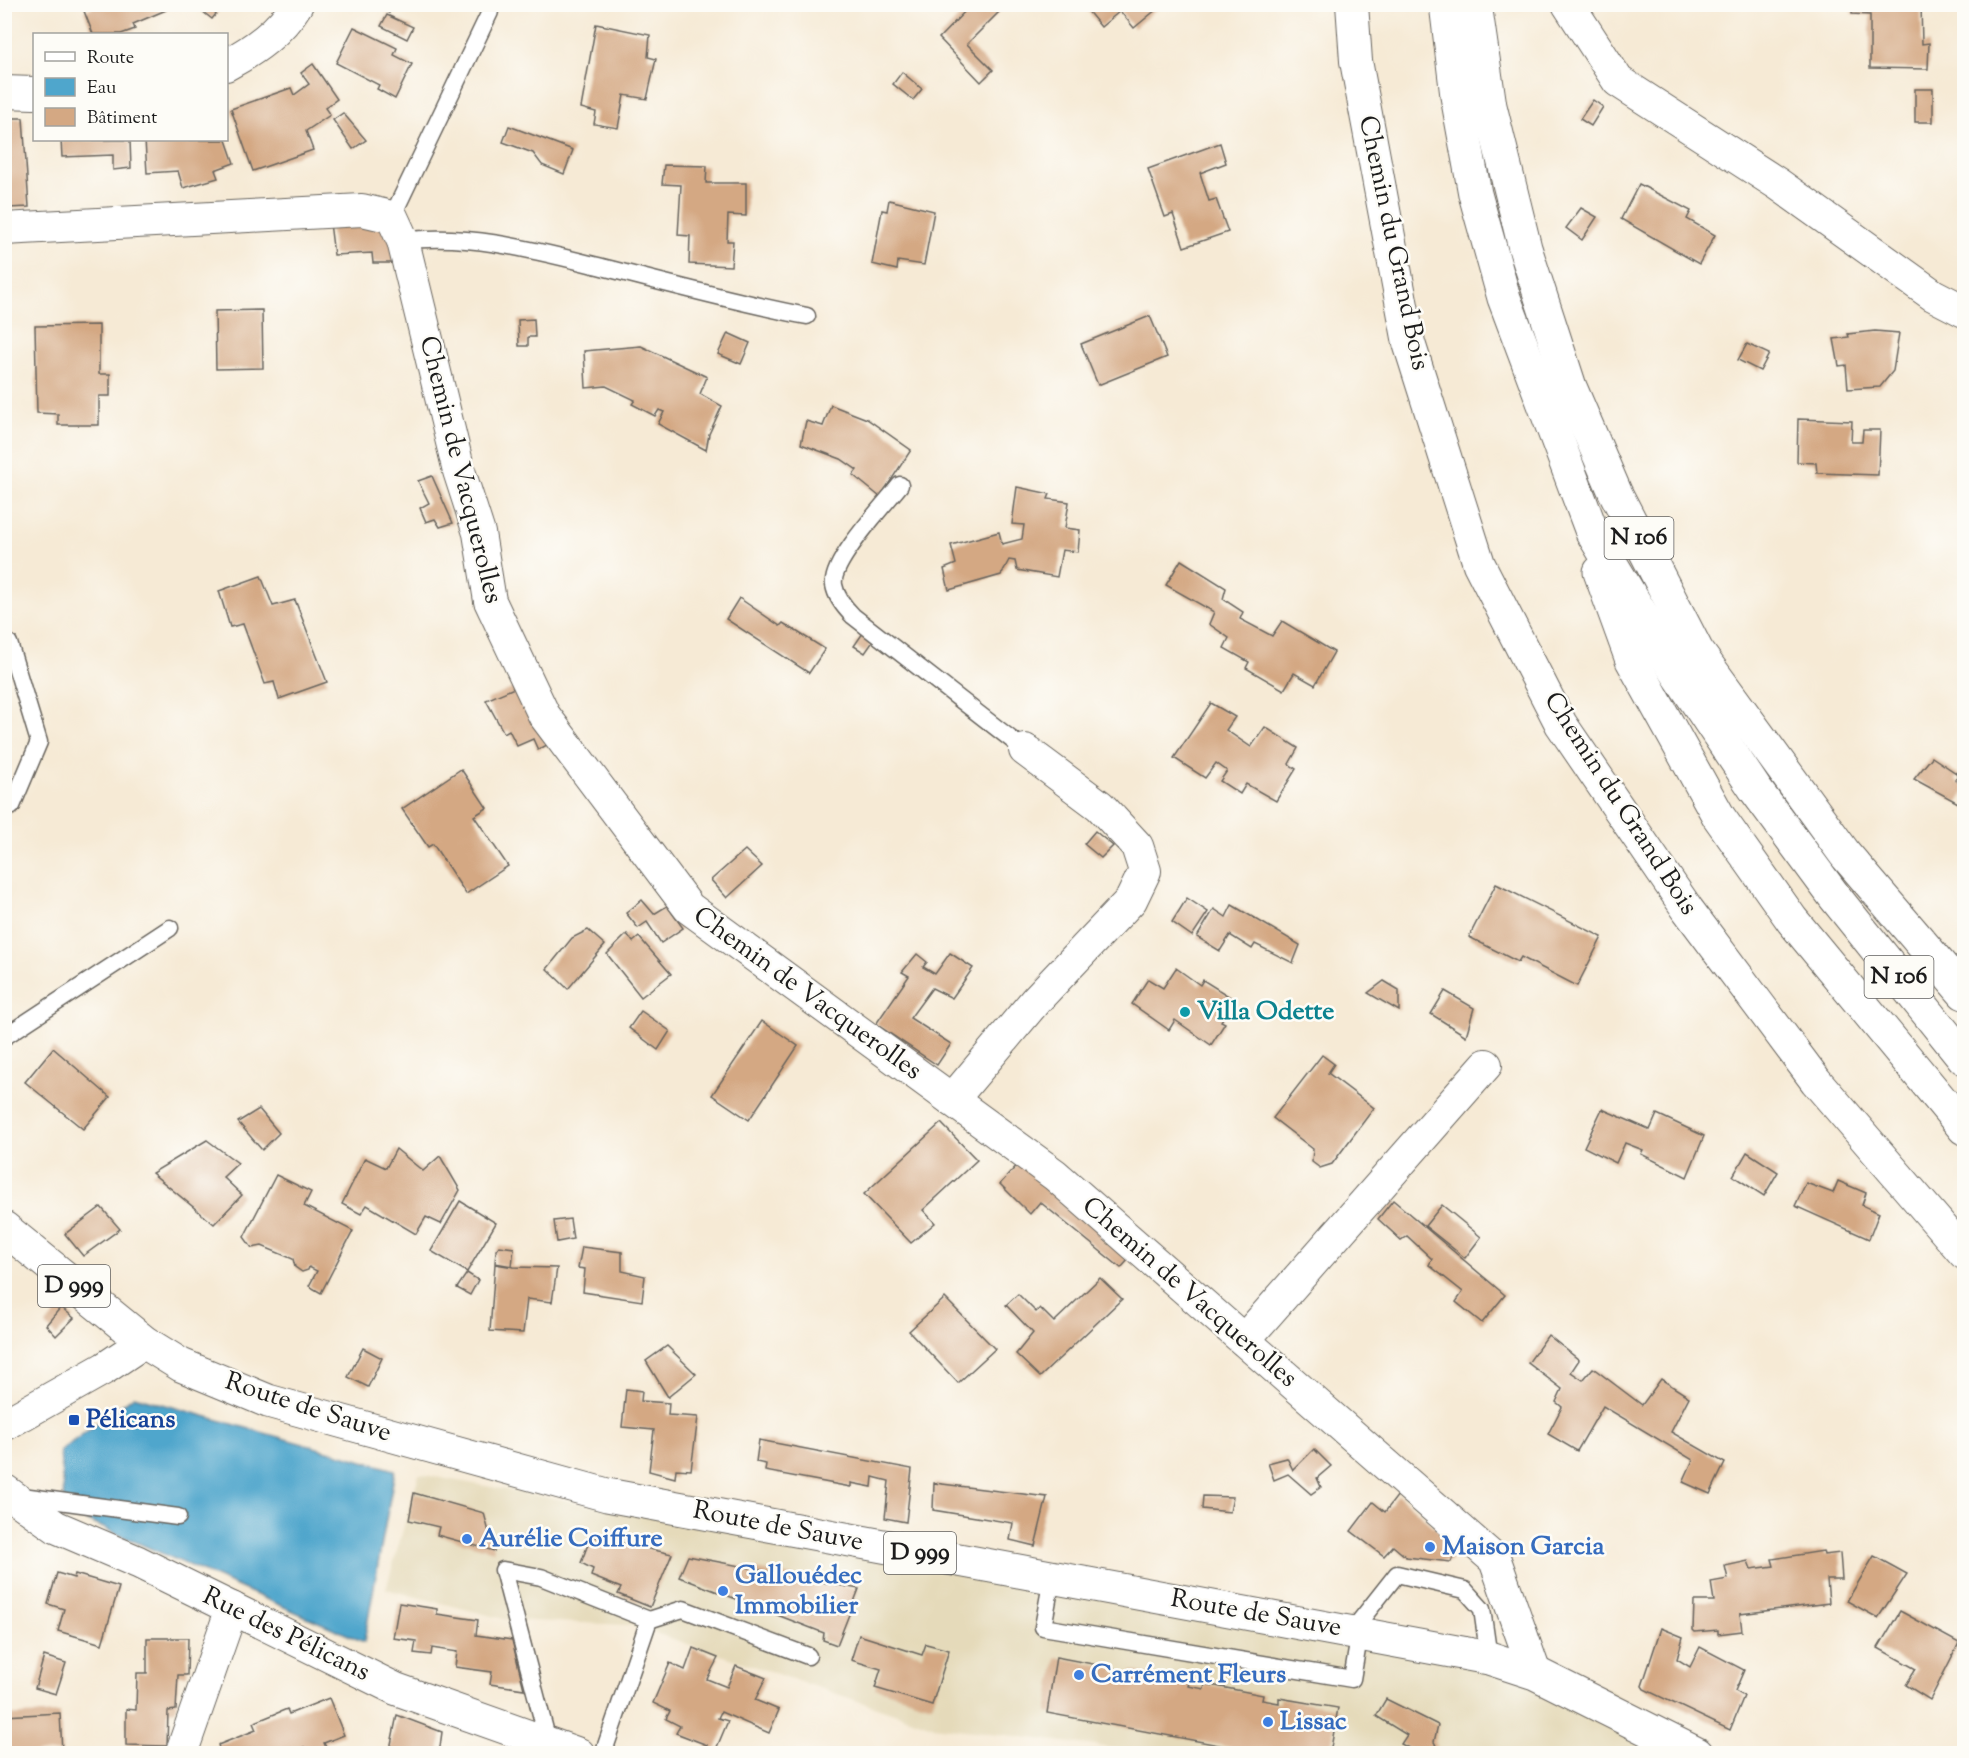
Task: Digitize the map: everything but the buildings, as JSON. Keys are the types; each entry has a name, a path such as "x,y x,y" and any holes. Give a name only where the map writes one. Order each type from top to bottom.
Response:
{"main road":[{"name":"N 106","path":"1446,4 1457,96 1475,194 1504,298 1592,532 1672,665 1755,789 1834,896 1965,1058"},
{"name":"N 106","path":"1476,4 1490,106 1525,248 1570,387 1615,492 1697,651 1845,854 1965,993"},
{"path":"1592,532 1601,581 1632,660 1719,817 1792,920 1965,1128"},
{"name":"Route de Sauve","path":"4,1228 144,1342 181,1365 268,1401 607,1495 1053,1578 1356,1631 1489,1658 1534,1673 1697,1754"}],"street":[{"path":"228,64 248,54 286,22 297,4"},
{"name":"Chemin du Grand Bois","path":"1352,4 1356,61 1408,343 1479,564 1561,724 1688,910 1816,1081 1965,1253"},
{"path":"1568,5 1618,81 1778,184 1933,295 1965,311"},
{"path":"4,92 33,93"},
{"path":"4,229 362,210 398,229"},
{"name":"Chemin de Vacquerolles","path":"398,229 459,471 479,533 490,601 544,715 689,908 1055,1175 1495,1560 1534,1673"},
{"path":"952,1100 1036,1000 1131,900 1145,871 1137,846 1100,806 1024,750"},
{"path":"1244,1340 1486,1065"},
{"path":"4,1425 105,1368 144,1342"},
{"name":"Rue des Pélicans","path":"8,1492 56,1527 138,1562 396,1689 550,1749 579,1754"},
{"path":"181,1754 232,1608"}],"lane":[{"path":"490,12 398,229 546,253 756,306 807,316"},
{"path":"900,485 837,565 833,584 842,604 853,616 1024,750"},
{"path":"4,641 9,643 39,742 12,806 4,810"},
{"path":"4,1037 170,928"},
{"path":"8,1492 178,1517"},
{"path":"550,1749 503,1570 541,1577 649,1620 683,1610 808,1656"},
{"path":"1053,1578 1043,1627 1352,1679 1356,1631 1397,1574 1465,1590 1482,1609 1489,1658"},
{"path":"603,1754 649,1620"}],"shaded area":[{"path":"419,1474 1609,1690 1693,1753 1161,1754 933,1726 631,1625 508,1620 386,1589"}],"water":[{"path":"134,1396 395,1470 364,1642 65,1511 60,1451"}],"place":[{"name":"Villa Odette","path":"1185,1012"},
{"name":"Pélicans","path":"74,1420"},
{"name":"Aurélie Coiffure","path":"467,1539"},
{"name":"Maison Garcia","path":"1430,1547"},
{"name":"Gallouédec Immobilier","path":"723,1591"},
{"name":"Carrément Fleurs","path":"1079,1675"},
{"name":"Lissac","path":"1268,1722"}]}
